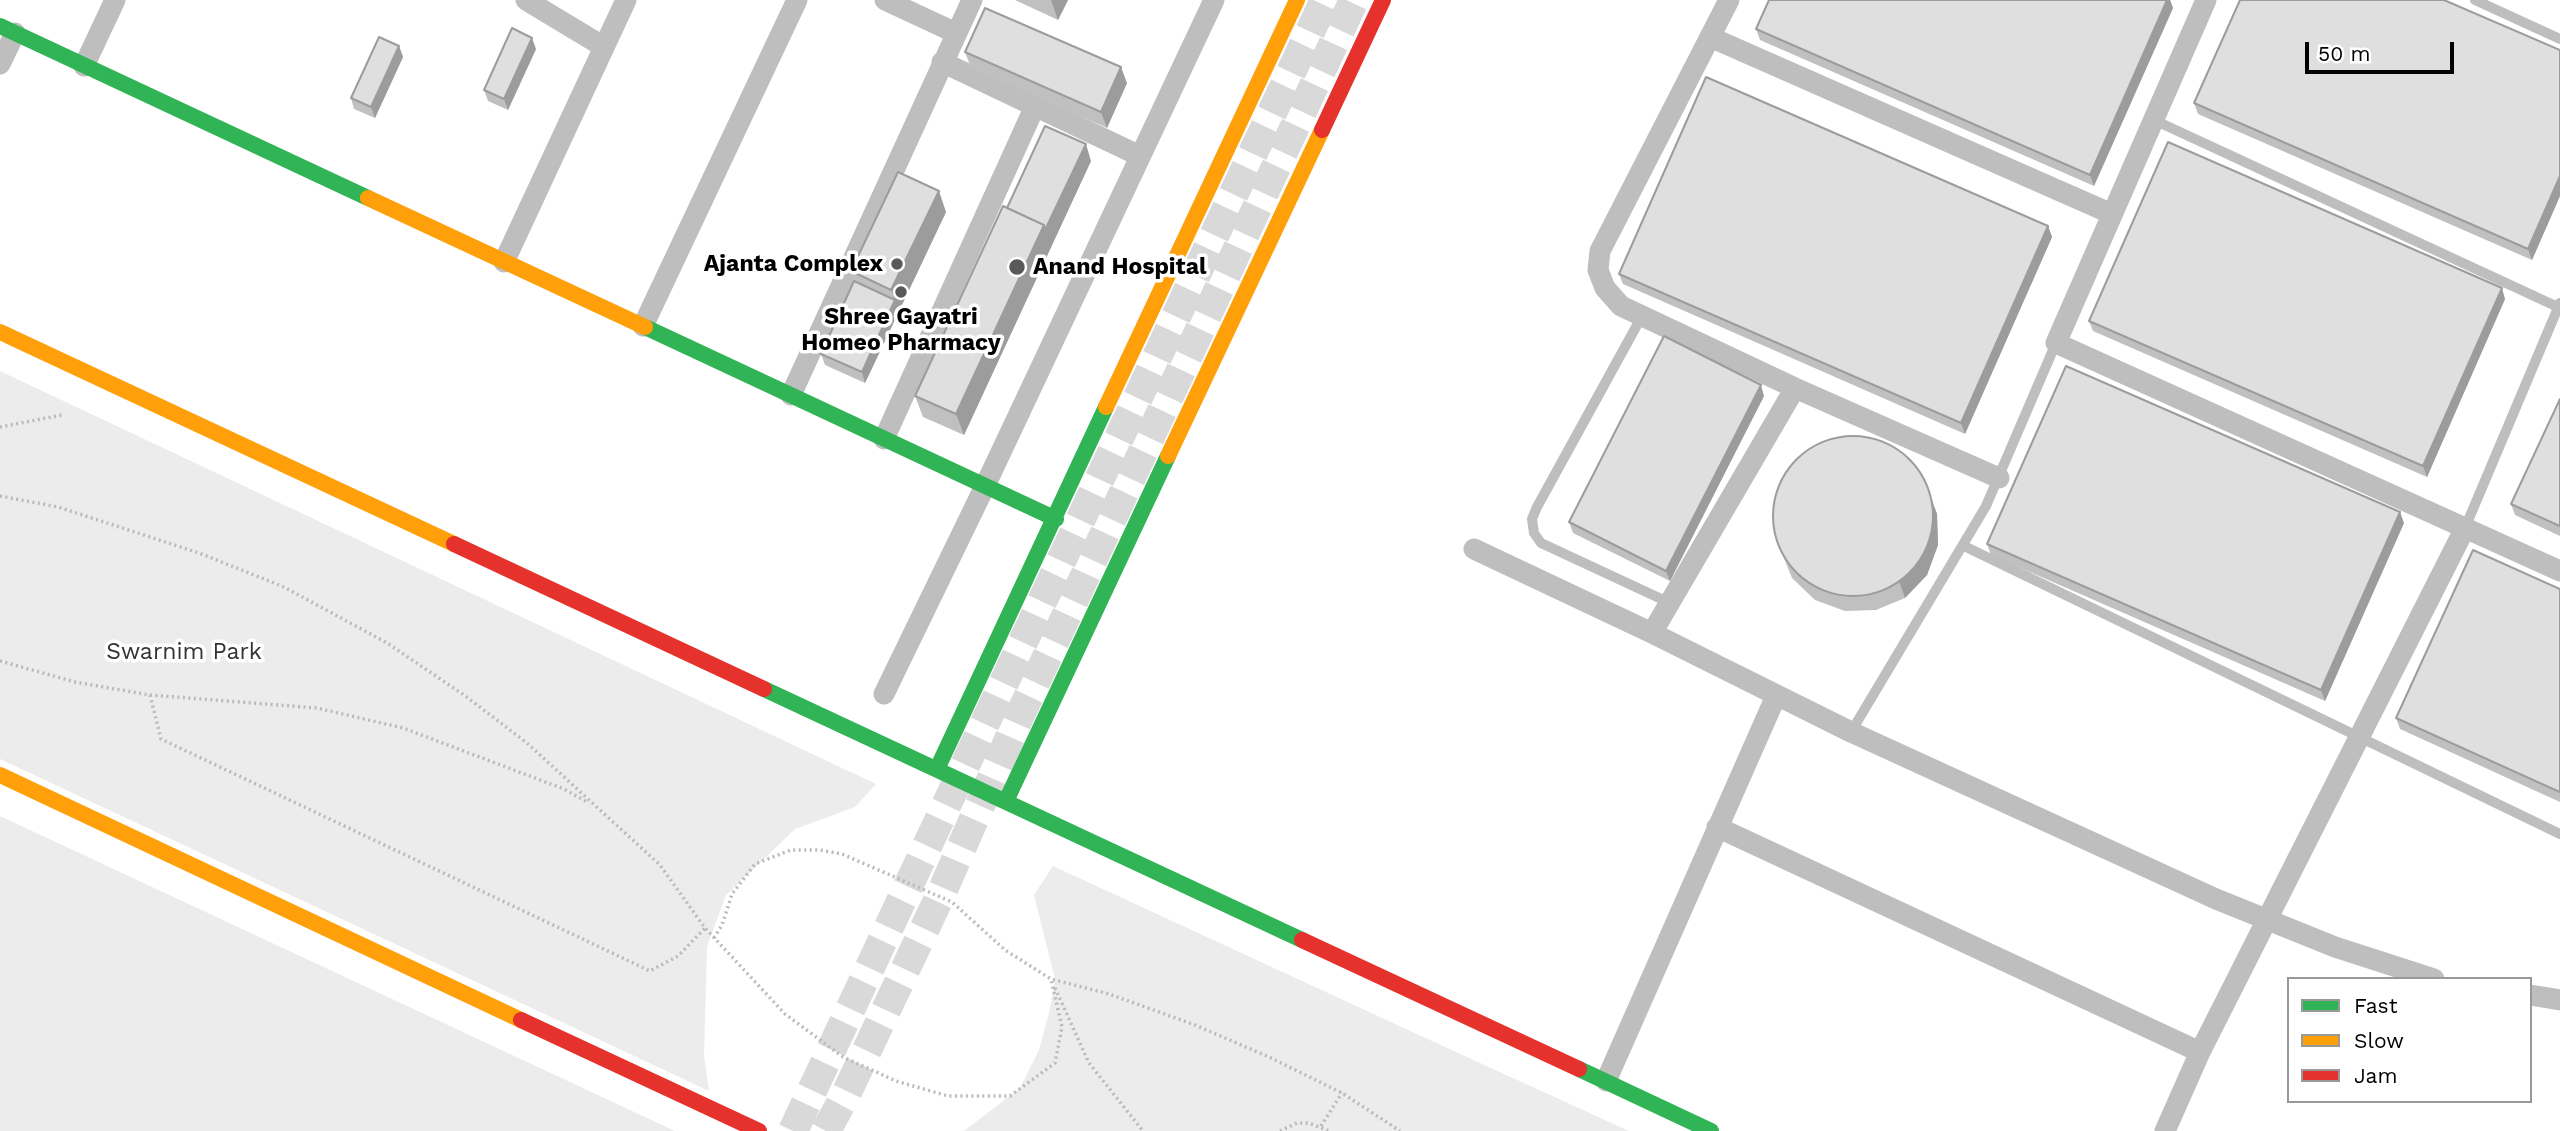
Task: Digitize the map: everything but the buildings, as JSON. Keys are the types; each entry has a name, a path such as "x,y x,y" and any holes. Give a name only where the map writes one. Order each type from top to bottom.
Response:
{"street":[{"path":"84,66 116,0"},
{"path":"526,0 604,47"},
{"path":"504,262 626,0"},
{"path":"643,326 797,0"},
{"path":"885,0 956,33"},
{"path":"791,395 972,0"},
{"path":"884,694 1214,0"},
{"path":"937,769 1297,0"},
{"path":"1006,801 1383,0"},
{"path":"1729,0 1600,251 1598,270 1605,288 1621,306 1795,388 1999,478"},
{"path":"2206,0 2056,343 2560,571"},
{"path":"0,64 8,29 1056,519"},
{"path":"1710,37 2112,214"},
{"path":"942,62 1140,156"},
{"path":"884,439 1035,106"},
{"path":"0,332 1711,1131"},
{"path":"1652,633 1795,388"},
{"path":"2165,1131 2200,1052 2466,528"},
{"path":"1474,550 1652,633 1851,732 2267,920 2334,947 2428,977"},
{"path":"1606,1082 1776,695"},
{"path":"0,775 759,1131"},
{"path":"1717,827 2200,1052"},
{"path":"2532,995 2560,1000"}],"lane":[{"path":"2475,0 2560,39"},
{"path":"2154,120 2559,306 2466,528"},
{"path":"1642,316 1532,519 1534,533 1541,543 1670,603"},
{"path":"1851,732 1964,546 1999,478 2056,343"},
{"path":"1964,546 2560,834"}],"path":[{"path":"0,427 62,415"},
{"path":"0,496 58,507 200,553 284,587 387,643 464,695 527,743 660,865 705,928 785,1014 843,1057 896,1081 948,1096 1010,1096 1055,1063 1062,1027 1051,979"},
{"path":"0,661 75,682 150,695 317,708 403,728 564,789 594,805"},
{"path":"150,695 161,739 650,971 678,956 705,928"},
{"path":"714,938 722,925 732,894 755,864 791,850 820,850 842,854 952,902 1005,950 1051,979 1109,994 1195,1025 1269,1057 1342,1093 1399,1131"},
{"path":"1051,979 1089,1063 1143,1131"},
{"path":"1321,1126 1342,1093"},
{"path":"1280,1131 1297,1123 1321,1126 1329,1131"}],"green space":[{"name":"Swarnim Park","path":"0,371 876,784 855,807 795,829 726,895 707,947 704,1056 709,1091 0,759"},
{"path":"0,816 675,1131 0,1131"},
{"path":"1053,866 1629,1131 964,1131 1020,1088 1039,1050 1055,979 1034,895"}],"tunnel":[{"path":"793,1131 1325,0"},
{"path":"826,1131 941,894 1018,719 1354,0"}],"traffic: fast":[{"path":"0,26 368,198"},
{"path":"645,327 1056,519"},
{"path":"937,769 1106,407"},
{"path":"1006,801 1168,456"},
{"path":"764,689 1302,940"},
{"path":"1579,1069 1711,1131"}],"traffic: slow":[{"path":"1106,407 1297,0"},
{"path":"1168,456 1322,130"},
{"path":"368,198 645,327"},
{"path":"0,332 454,544"},
{"path":"0,775 521,1020"}],"traffic: jam":[{"path":"1322,130 1383,0"},
{"path":"454,544 764,689"},
{"path":"1302,940 1579,1069"},
{"path":"521,1020 759,1131"}],"place":[{"name":"Ajanta Complex","path":"897,264"},
{"name":"Anand Hospital","path":"1017,267"},
{"name":"Shree Gayatri Homeo Pharmacy","path":"901,292"}]}
